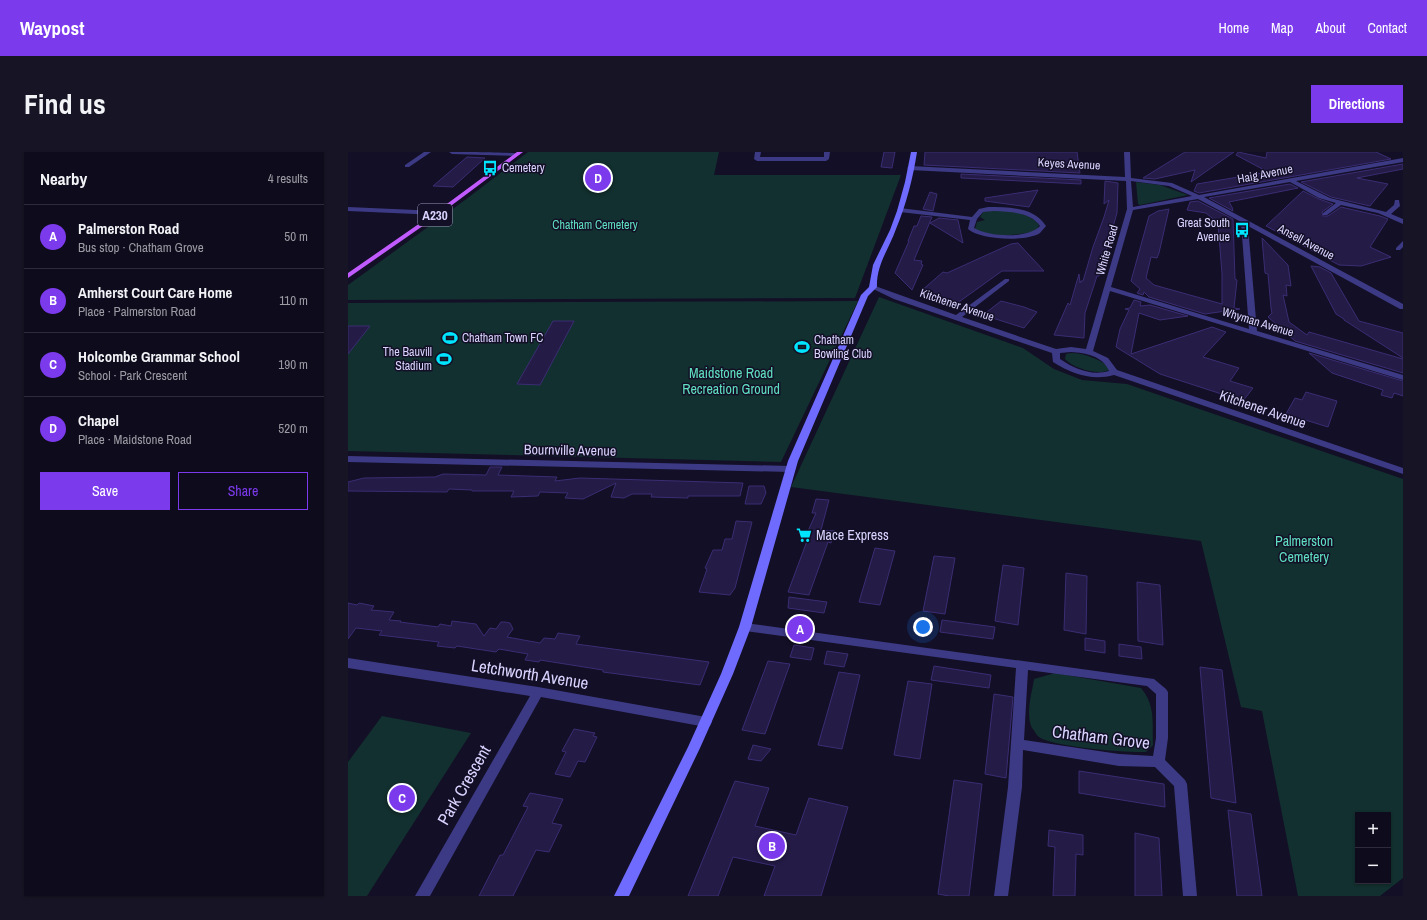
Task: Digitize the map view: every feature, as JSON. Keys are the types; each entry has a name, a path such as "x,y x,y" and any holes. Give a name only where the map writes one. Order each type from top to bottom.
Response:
{"main road":[{"name":"A230","path":"348,276 438,213 519,153"}],"street":[{"path":"408,166 428,152"},
{"path":"452,152 519,153"},
{"path":"758,152 757,159 826,159 827,152"},
{"path":"621,896 706,722 745,626 767,555 790,469 865,296 873,287 872,276 900,210 908,183 914,152"},
{"name":"White Road","path":"1089,352 1130,209 1127,152"},
{"name":"Haig Avenue","path":"1130,209 1403,160"},
{"name":"Keyes Avenue","path":"910,168 1129,178 1170,184 1199,197"},
{"path":"1290,180 1340,203 1388,213 1403,222"},
{"name":"Ansell Avenue","path":"1199,197 1403,307"},
{"path":"1388,213 1397,206 1396,201"},
{"path":"1325,214 1340,203"},
{"path":"348,209 438,213"},
{"path":"996,209 1023,212 1034,216 1042,222 1043,226 1041,230 1035,234 1015,237 976,232 971,229 974,219 981,210 996,209"},
{"path":"900,210 974,219"},
{"path":"1244,221 1253,332"},
{"path":"1398,249 1403,243"},
{"path":"956,318 1007,280"},
{"name":"Kitchener Avenue","path":"873,287 956,318 1056,352 1063,349 1089,352 1109,363 1113,367 1114,372"},
{"name":"Whyman Avenue","path":"1107,288 1403,378"},
{"name":"Kitchener Avenue","path":"1056,352 1054,356 1056,360 1072,370 1096,376 1114,372 1403,471"},
{"name":"Bournville Avenue","path":"348,458 790,469"},
{"name":"Chatham Grove","path":"745,626 1150,682 1162,692 1162,738 1158,762 1119,760 1018,744"},
{"name":"Letchworth Avenue","path":"348,663 538,692 706,722"},
{"path":"1001,896 1015,787 1022,664"},
{"name":"Park Crescent","path":"422,896 538,692"},
{"path":"1158,762 1180,784 1190,896"}],"green space":[{"name":"Chatham Cemetery","path":"528,152 719,152 714,175 901,175 855,298 348,300 348,285"},
{"path":"1136,182 1160,185 1188,195 1140,205 1138,204"},
{"path":"997,210 1025,215 1030,217 1039,225 1036,231 1013,235 989,234 975,229 977,222 985,220 980,217 983,212"},
{"name":"Palmerston Cemetery","path":"879,297 1023,348 1054,369 1082,380 1127,384 1403,479 1403,878 1380,896 1298,896 1262,711 1241,707 1201,541 791,487"},
{"name":"Maidstone Road Recreation Ground","path":"858,301 781,462 348,451 348,303"},
{"path":"1071,353 1086,355 1095,359 1109,366 1109,370 1104,372 1092,372 1080,368 1065,359 1066,354"},
{"path":"1055,673 1141,688 1149,701 1151,708 1153,722 1153,745 1146,752 1091,749 1059,744 1039,737 1032,728 1029,716 1034,679"},
{"path":"382,716 471,733 367,896 348,896 348,762"}],"building":[{"path":"884,152 895,152 892,168 881,167"},
{"path":"925,152 1077,152 1080,173 924,165"},
{"path":"1185,152 1234,152 1191,182 1195,170 1155,179 1143,178"},
{"path":"1238,152 1266,158 1267,152 1376,152 1391,159 1199,193 1194,191 1197,184 1268,172 1236,155"},
{"path":"467,157 485,158 453,187 433,186"},
{"path":"1403,164 1403,169 1357,178 1388,184 1370,206 1331,197 1301,182"},
{"path":"961,174 1081,180 1081,184 961,178"},
{"path":"1105,181 1118,183 1117,213 1099,276 1097,276 1085,313 1084,338 1054,335 1068,303 1070,305 1079,274 1080,283 1083,281 1109,200 1104,204"},
{"path":"1290,184 1298,188 1229,202 1233,211 1209,198"},
{"path":"1038,190 1029,207 985,201 985,198"},
{"path":"1303,191 1333,204 1322,212 1323,216 1328,216 1341,207 1388,219 1370,247 1391,257 1361,266 1339,265 1266,226"},
{"path":"930,192 937,194 933,211 923,209"},
{"path":"1198,201 1233,219 1235,279 1237,280 1234,308 1240,309 1205,314 1149,297 1144,292 1143,295 1137,293 1140,289 1131,281 1149,216 1158,211 1169,209 1159,253 1157,258 1151,257 1146,278 1154,285 1222,304 1222,274 1218,223 1206,213 1187,210 1190,202"},
{"path":"921,216 932,217 914,260 922,261 921,264 923,265 912,290 895,273 914,226 917,226"},
{"path":"939,218 958,220 963,243 930,223"},
{"path":"1262,238 1288,265 1291,286 1286,285 1287,296 1283,295 1289,322 1307,335 1309,332 1403,359 1403,373 1295,341 1268,317 1272,313 1268,274 1265,273"},
{"path":"1018,243 1044,271 1002,271 956,304 920,292 943,272 947,273 1011,244"},
{"path":"1311,266 1320,267 1331,273 1359,321 1403,333 1403,358 1336,314"},
{"path":"1134,300 1141,302 1140,306 1150,305 1188,316 1160,320 1139,313 1131,354 1212,327 1226,332 1203,357 1239,368 1230,381 1253,388 1243,401 1160,374 1116,347 1120,329 1129,310 1125,309 1130,308"},
{"path":"1001,301 1037,312 1024,328 983,315"},
{"path":"553,321 574,321 540,385 517,384"},
{"path":"348,326 370,326 348,354"},
{"path":"1309,353 1403,381 1403,396 1394,393 1392,398 1381,395 1383,390 1332,373"},
{"path":"1306,392 1337,401 1328,427 1286,414 1295,398 1302,400"},
{"path":"490,467 502,467 498,475 557,477 555,481 580,478 743,483 740,496 688,496 688,498 651,497 652,494 632,494 624,498 611,497 616,483 583,499 565,498 568,493 540,492 538,496 511,497 514,491 472,491 449,489 447,492 348,491 348,482 364,478 435,477 443,474 486,475"},
{"path":"749,486 764,486 766,493 761,504 745,504"},
{"path":"816,499 829,500 821,530 835,531 831,543 828,542 809,595 788,592 807,541 804,540 816,513 812,513"},
{"path":"736,521 752,522 735,588 730,595 699,592 707,569 705,568 713,550 722,550 725,539 732,539"},
{"path":"875,548 895,551 880,605 859,602"},
{"path":"934,556 955,558 945,614 923,611"},
{"path":"1003,565 1024,568 1018,625 995,621"},
{"path":"1066,573 1087,576 1086,634 1064,630"},
{"path":"1137,582 1160,585 1163,645 1138,641"},
{"path":"789,597 827,602 824,613 788,608"},
{"path":"348,603 357,605 359,603 374,606 371,610 394,612 389,620 401,621 400,622 438,627 440,624 451,626 452,621 476,624 484,636 490,628 496,629 501,622 505,622 510,623 513,629 507,637 540,643 544,638 555,639 558,633 580,636 576,644 709,662 700,685 603,672 603,670 540,660 539,662 525,660 528,654 499,649 496,652 457,646 455,648 437,646 439,642 379,635 382,631 356,628 348,639"},
{"path":"942,620 995,627 993,639 940,632"},
{"path":"1085,638 1105,641 1105,653 1085,650"},
{"path":"1119,644 1141,647 1142,659 1119,656"},
{"path":"794,645 814,648 811,660 790,657"},
{"path":"827,651 848,654 844,667 824,664"},
{"path":"768,661 790,664 765,734 742,730"},
{"path":"934,666 991,675 989,688 931,680"},
{"path":"1200,667 1222,670 1236,803 1211,798"},
{"path":"839,672 860,675 842,749 818,745"},
{"path":"908,681 932,684 920,759 894,755"},
{"path":"994,694 1013,697 1006,778 985,774"},
{"path":"574,729 595,733 593,736 597,737 585,762 578,761 570,777 555,774 566,752 562,751"},
{"path":"753,745 771,749 761,761 748,759"},
{"path":"1079,771 1164,784 1165,807 1079,793"},
{"path":"954,780 982,784 969,896 949,896 938,894"},
{"path":"735,781 769,788 755,826 796,835 809,798 848,807 821,896 764,896 775,866 733,857 718,896 688,896"},
{"path":"530,793 563,799 552,823 562,825 549,852 536,850 513,896 479,896 500,855 503,855 528,807 523,806"},
{"path":"1228,810 1251,814 1262,896 1237,896"},
{"path":"1049,830 1083,835 1083,855 1076,854 1075,896 1053,896 1055,847 1048,846"},
{"path":"1135,833 1159,838 1162,896 1135,896"}],"place":[{"name":"Cemetery","path":"490,168"},
{"name":"Chapel","path":"598,178"},
{"name":"Great South Avenue","path":"1242,230"},
{"name":"Chatham Town FC","path":"450,338"},
{"name":"Chatham Bowling Club","path":"802,347"},
{"name":"The Bauvill Stadium","path":"444,359"},
{"name":"Mace Express","path":"804,535"},
{"name":"Palmerston Road","path":"800,629"},
{"name":"Holcombe Grammar School","path":"402,798"},
{"name":"Amherst Court Care Home","path":"772,846"}]}
